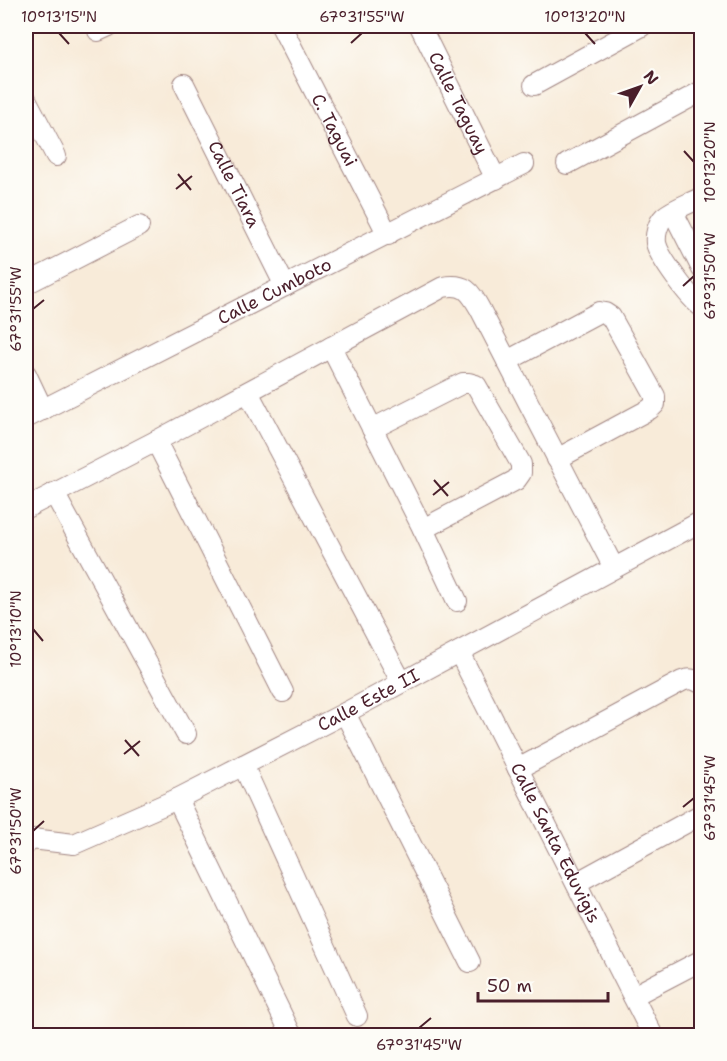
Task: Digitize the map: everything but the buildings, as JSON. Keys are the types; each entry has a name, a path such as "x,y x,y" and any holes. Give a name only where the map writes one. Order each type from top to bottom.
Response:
{"street":[{"name":"C. Taguai","path":"281,26 388,235"},
{"name":"Calle Taguay","path":"420,26 496,179"},
{"path":"534,85 642,26"},
{"name":"Calle Tiara","path":"184,84 285,286"},
{"path":"567,164 702,91"},
{"path":"26,99 56,156"},
{"name":"Calle Cumboto","path":"34,414 524,164"},
{"path":"702,197 666,218 656,243 663,258 684,288 702,307"},
{"path":"666,218 702,269"},
{"path":"26,284 139,226"},
{"path":"26,508 443,287 455,285 465,288 472,296 614,568"},
{"path":"507,361 599,312 605,312 611,317 655,396 655,404 650,409 558,459"},
{"path":"331,347 423,529 457,602"},
{"path":"26,374 34,414"},
{"path":"372,429 463,383 469,383 476,385 521,464 521,473 516,480 423,529"},
{"path":"248,392 401,681"},
{"path":"156,441 283,692"},
{"path":"54,493 186,734"},
{"name":"Calle Este II","path":"28,838 74,844 177,800 345,713 702,521"},
{"name":"Calle Santa Eduvigis","path":"459,652 653,1035"},
{"path":"518,769 681,681 689,679 699,682"},
{"path":"345,713 470,962"},
{"path":"243,765 357,1016"},
{"path":"177,800 292,1035"},
{"path":"576,883 702,814"},
{"path":"633,996 702,960"}]}
